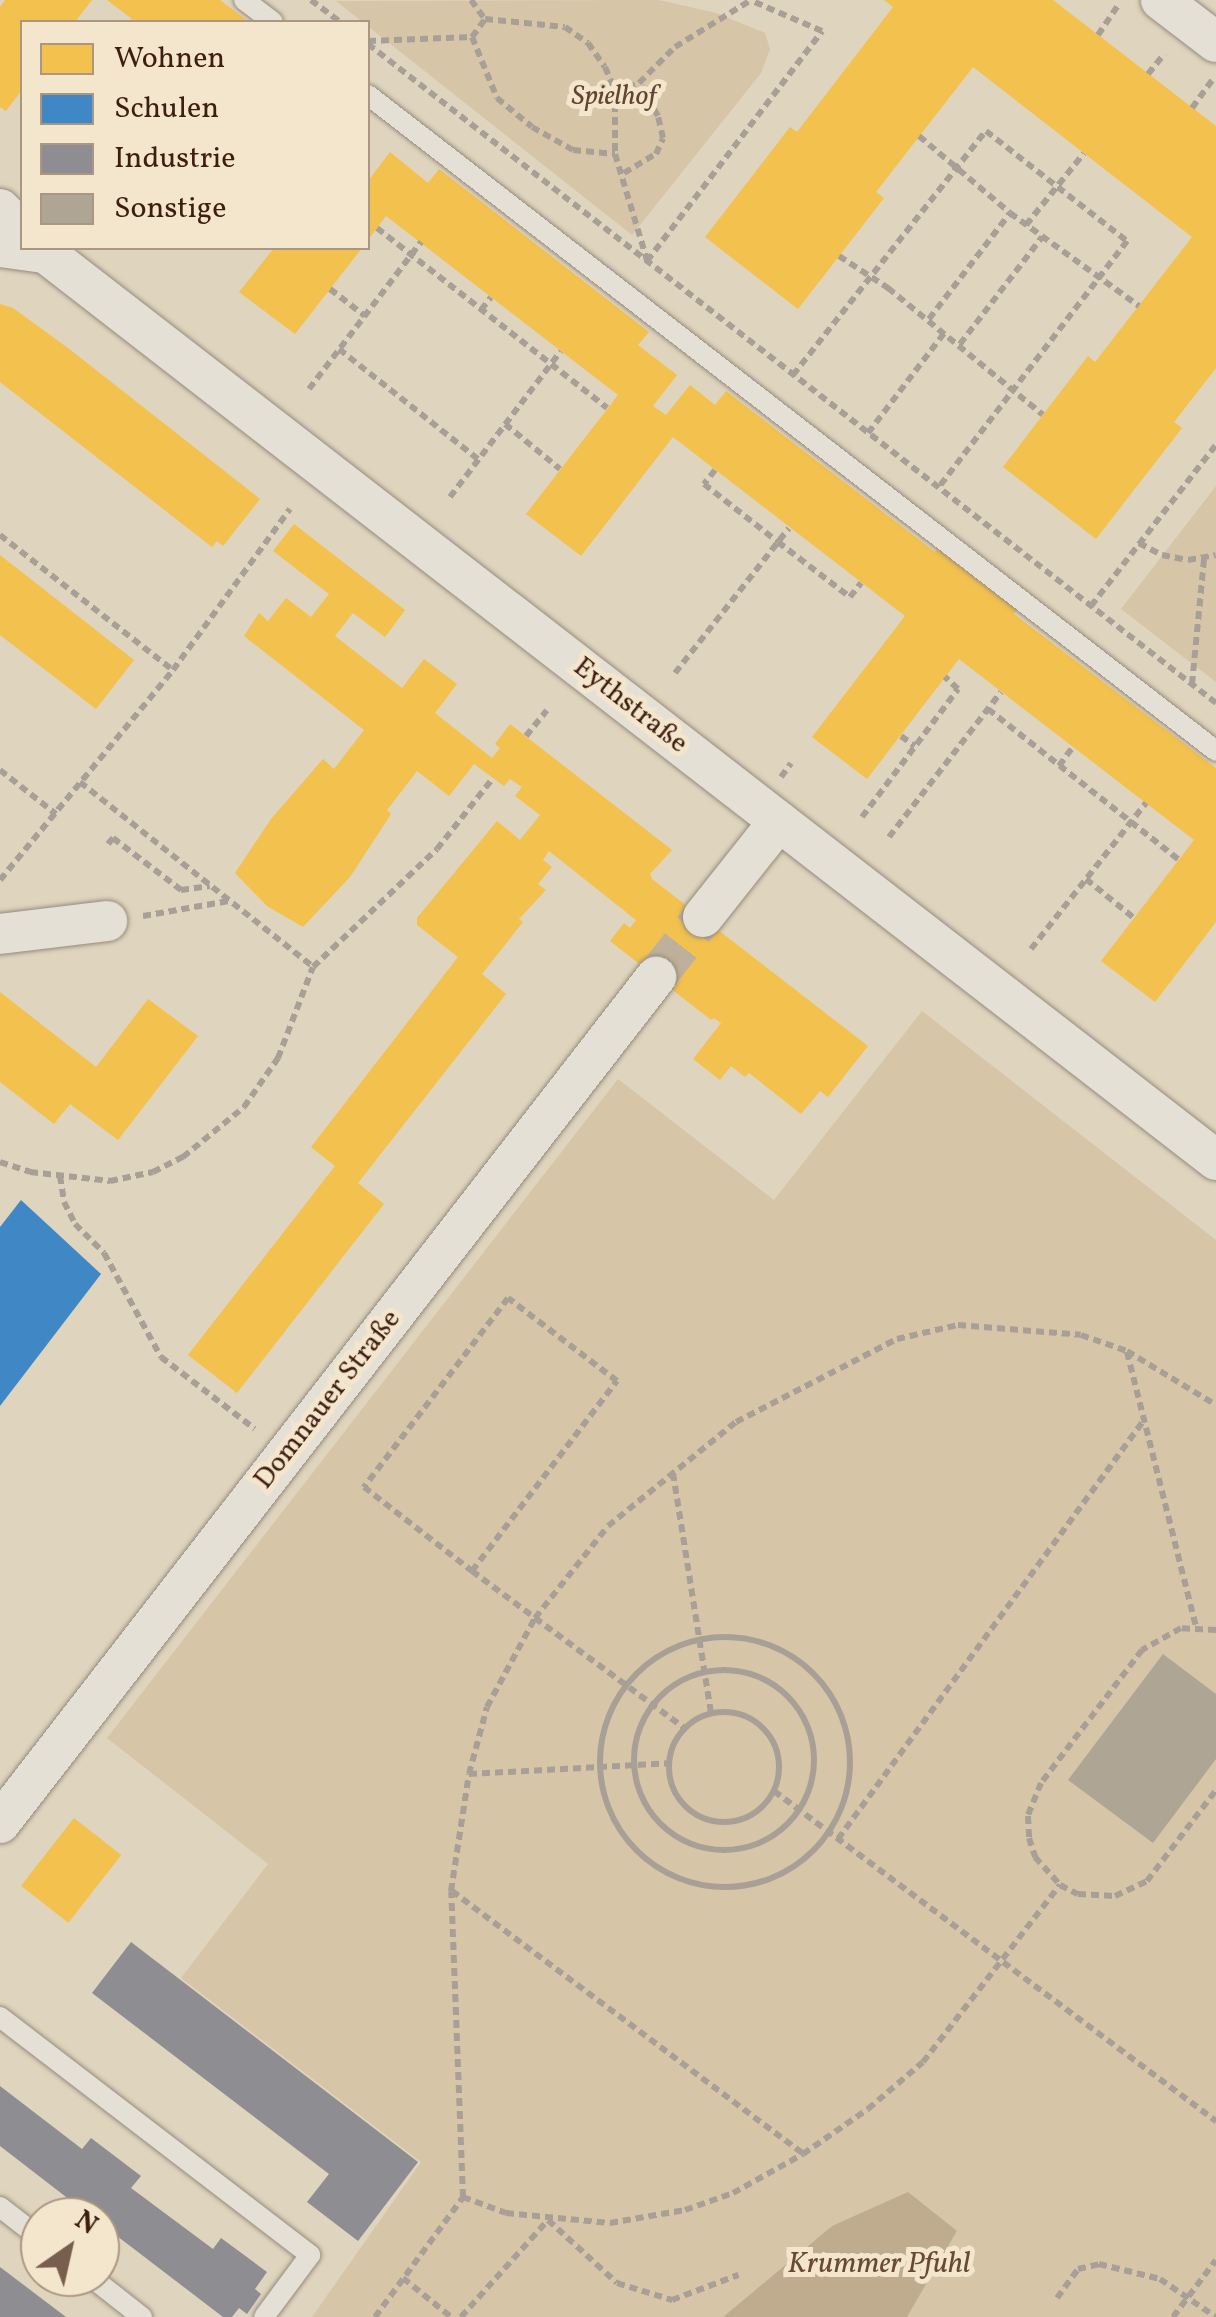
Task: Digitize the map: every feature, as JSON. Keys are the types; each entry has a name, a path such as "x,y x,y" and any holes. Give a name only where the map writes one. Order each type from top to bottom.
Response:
{"street":[{"path":"1162,0 1215,60"},
{"name":"Eythstraße","path":"0,209 20,229"},
{"name":"Eythstraße","path":"43,250 1216,1160"},
{"path":"703,917 778,821"},
{"path":"0,934 108,922"},
{"name":"Domnauer Straße","path":"0,1823 656,977"}],"lane":[{"path":"244,0 270,20"},
{"path":"370,97 1216,751"},
{"path":"0,2016 310,2256 264,2317"},
{"path":"0,2207 20,2222"},
{"path":"116,2297 142,2317"}],"path":[{"path":"311,0 337,20"},
{"path":"471,0 486,19 565,27 588,43 614,90 614,154 624,173 647,261"},
{"path":"614,90 639,84 675,47 750,0 822,31 647,261"},
{"path":"1098,35 1119,4"},
{"path":"370,42 472,37 486,19"},
{"path":"472,37 497,98 532,127 572,150 614,154"},
{"path":"370,44 1216,703"},
{"path":"1192,108 1215,60"},
{"path":"624,173 656,154 662,138 658,116 639,84"},
{"path":"793,375 986,131 1127,242 939,487"},
{"path":"919,136 1010,212 1139,306"},
{"path":"1026,224 1084,154"},
{"path":"928,319 1010,212"},
{"path":"377,228 608,408"},
{"path":"960,344 1042,236"},
{"path":"309,389 421,242"},
{"path":"839,256 945,332 1043,415"},
{"path":"330,288 365,316"},
{"path":"482,310 491,297"},
{"path":"868,433 945,332"},
{"path":"339,350 478,459"},
{"path":"450,497 561,351"},
{"path":"505,424 560,469"},
{"path":"1091,606 1216,445"},
{"path":"715,470 704,484 778,542 850,597 861,583"},
{"path":"0,880 172,670 290,508"},
{"path":"675,673 789,528"},
{"path":"0,535 172,670"},
{"path":"1139,544 1162,556 1216,556"},
{"path":"1192,684 1204,559"},
{"path":"862,817 958,689 945,677"},
{"path":"889,837 1002,692"},
{"path":"988,709 1179,860"},
{"path":"526,736 546,710"},
{"path":"900,736 915,746"},
{"path":"1059,766 1073,747"},
{"path":"0,770 56,814"},
{"path":"0,1162 60,1176 110,1181 153,1172 183,1157 244,1108 278,1058 313,967 438,849 493,778"},
{"path":"80,782 313,967"},
{"path":"1031,949 1146,803"},
{"path":"108,844 113,838 181,890 210,886"},
{"path":"1086,879 1134,918"},
{"path":"108,922 230,901"},
{"path":"60,1176 64,1202 75,1224 104,1253 161,1356 262,1435"},
{"path":"472,1571 617,1381 508,1298 364,1488 472,1571 684,1728"},
{"path":"374,2317 463,2197 450,1890 469,1774 488,1707 535,1618 608,1526 736,1422 896,1340 958,1325 1034,1328 1081,1335 1126,1351 1216,1405"},
{"path":"1126,1351 1196,1627"},
{"path":"838,1839 1144,1420"},
{"path":"673,1473 711,1712"},
{"path":"1216,1630 1196,1627 1167,1632 1142,1650 1032,1799 1029,1838 1036,1857 1060,1886 1098,1898 1131,1891 1160,1866 1216,1790"},
{"path":"728,1636 766,1644 814,1674 832,1697 845,1726 850,1757 848,1790 829,1832 814,1852 778,1876 722,1888 671,1876 642,1857 621,1834 605,1799 598,1767 601,1738 625,1685 668,1650 698,1639 728,1636"},
{"path":"734,1670 763,1679 788,1696 806,1721 814,1751 812,1781 800,1810 782,1830 757,1844 729,1850 702,1847 676,1836 654,1817 640,1792 634,1765 638,1733 652,1705 676,1684 704,1672 734,1670"},
{"path":"711,1712 746,1716 761,1725 778,1756 774,1791 751,1815 718,1822 702,1817 677,1795 669,1763 684,1728 711,1712"},
{"path":"469,1774 669,1763"},
{"path":"774,1791 1216,2122"},
{"path":"463,2197 506,2214 610,2223 686,2210 734,2193 803,2154 868,2109 923,2062 1004,1963 1060,1886"},
{"path":"450,1890 803,2154"},
{"path":"548,2220 617,2283 672,2300 738,2275"},
{"path":"461,2317 548,2220"},
{"path":"1173,2317 1216,2260"},
{"path":"1056,2298 1078,2269 1099,2264 1160,2279 1216,2317"},
{"path":"403,2278 451,2317"}],"green space":[{"name":"Spielhof","path":"659,0 716,13 765,33 770,49 761,73 632,235 370,28 370,20 360,20 336,1"},
{"path":"1216,486 1216,682 1121,609"},
{"path":"922,1011 1216,1240 1216,2317 907,2317 957,2231 832,2226 723,2317 312,2317 421,2162 181,1978 268,1864 107,1738 618,1079 774,1200"}],"water":[{"name":"Krummer Pfuhl","path":"908,2192 957,2231 907,2317 723,2317 832,2226"}],"building: Wohnen":[{"path":"5,0 92,0 77,20 20,20 20,93 6,111 0,107 0,7"},
{"path":"107,0 220,0 246,20 133,20"},
{"path":"884,0 1053,0 1216,126 1216,368 1174,422 1182,428 1096,539 1003,467 1088,356 1095,362 1192,237 973,67 876,192 884,198 798,309 705,237 790,127 797,132 893,7"},
{"path":"390,152 428,183 439,169 649,332 638,345 677,375 653,406 666,415 690,385 715,405 726,391 935,552 941,543 1021,605 1014,614 1216,768 1216,922 1155,1002 1101,961 1194,840 959,659 867,779 812,737 905,616 673,437 581,556 526,514 618,395 386,216 370,237 370,178"},
{"path":"272,250 360,250 295,334 239,292"},
{"path":"0,304 13,308 68,348 260,499 223,546 217,541 212,547 0,382"},
{"path":"294,524 405,610 385,637 353,613 335,636 402,688 424,659 457,684 435,713 492,758 500,748 495,744 510,724 672,850 650,874 652,879 868,1046 828,1097 820,1091 801,1114 749,1073 745,1077 731,1066 720,1080 693,1059 721,1023 711,1020 610,941 624,923 630,928 636,920 549,851 543,860 552,867 538,884 546,890 519,919 523,922 482,974 506,994 358,1183 384,1204 237,1393 188,1355 335,1166 311,1147 458,957 417,925 417,918 497,821 520,840 540,815 515,796 522,787 510,779 504,786 474,764 449,796 417,771 387,810 391,814 350,877 303,927 267,906 235,873 271,819 323,759 334,769 364,730 244,636 259,613 268,621 286,598 311,617 329,594 273,551"},
{"path":"0,555 134,660 96,709 0,635"},
{"path":"0,992 96,1067 148,999 198,1036 118,1140 70,1104 54,1124 0,1082"},
{"path":"74,1818 121,1855 68,1923 21,1886"}],"building: Schulen":[{"path":"21,1200 101,1274 0,1406 0,1227"}],"building: Industrie":[{"path":"131,1942 418,2162 358,2241 307,2202 329,2174 92,1993"},
{"path":"0,2086 82,2149 91,2138 141,2176 131,2188 213,2249 221,2238 267,2272 255,2289 261,2294 247,2314 239,2308 232,2317 223,2317 120,2238 120,2197 66,2197 0,2146"},
{"path":"0,2267 20,2282 20,2297 40,2297 66,2317 0,2317"}],"building: Sonstige":[{"path":"1163,1654 1216,1694 1216,1759 1153,1843 1068,1780"}],"tunnel":[{"path":"656,977 703,917"}]}
